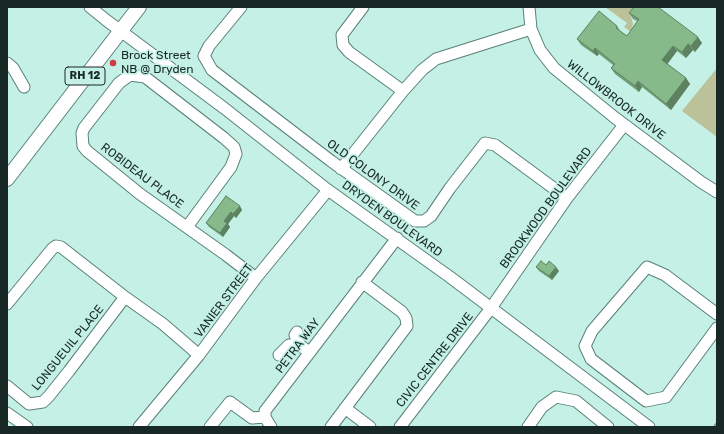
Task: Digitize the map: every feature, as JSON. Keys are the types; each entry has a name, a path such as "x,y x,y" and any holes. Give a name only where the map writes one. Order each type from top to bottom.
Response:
{"main road":[{"name":"RH 12","path":"7,179 139,7"}],"street":[{"name":"DRYDEN BOULEVARD","path":"90,7 224,108 328,190 397,238 649,427"},
{"path":"102,7 110,14 121,31"},
{"name":"OLD COLONY DRIVE","path":"241,7 209,46 204,56 212,70 341,169 415,221 424,221 431,216 450,188 485,143 495,144 567,198"},
{"path":"364,7 342,35 343,45 349,52 403,91"},
{"name":"WILLOWBROOK DRIVE","path":"530,7 531,29 540,50 554,68 624,125 701,182 717,192"},
{"path":"341,169 403,91 422,70 436,59 531,29"},
{"path":"7,63 13,68 24,86"},
{"name":"ROBIDEAU PLACE","path":"187,227 231,167 236,154 234,147 145,77 130,75 119,83 84,128 82,133 83,146 87,151 140,194 256,278"},
{"name":"BROOKWOOD BOULEVARD","path":"491,308 567,198 624,125"},
{"name":"VANIER STREET","path":"140,427 199,355 256,278 328,190"},
{"name":"PETRA WAY","path":"268,422 265,411 305,349 397,238"},
{"path":"7,304 43,258 56,246 61,247 125,298 163,324 199,355"},
{"path":"717,314 665,275 647,267 592,331 585,346 590,360 646,401 666,397 717,328"},
{"path":"331,427 407,326 406,318 402,312 362,282"},
{"name":"LONGUEUIL PLACE","path":"7,386 29,404 43,402 70,371 125,298"},
{"name":"CIVIC CENTRE DRIVE","path":"400,427 491,308"},
{"path":"297,332 295,335 297,341 305,349"},
{"path":"279,354 289,345 305,349"},
{"path":"528,427 542,407 556,397 576,401 608,427"},
{"path":"210,427 230,402 252,418 268,422"},
{"path":"345,408 370,427"},
{"path":"7,413 27,427"}],"green space":[{"path":"605,7 635,7 630,13 633,24 631,32 624,27 627,23"},
{"path":"717,68 717,137 682,111"}],"building":[{"path":"634,7 658,7 698,37 691,46 688,44 682,52 673,46 662,60 686,78 666,104 638,81 635,86 611,68 615,64 595,48 593,51 577,39 599,11 617,26 616,28 627,36 639,19 629,13"},
{"path":"226,196 240,206 233,214 231,212 224,221 227,223 220,233 206,223"},
{"path":"541,261 546,265 549,261 556,267 549,276 536,267"}],"place":[{"name":"Brock Street NB @ Dryden","path":"113,63"}]}
